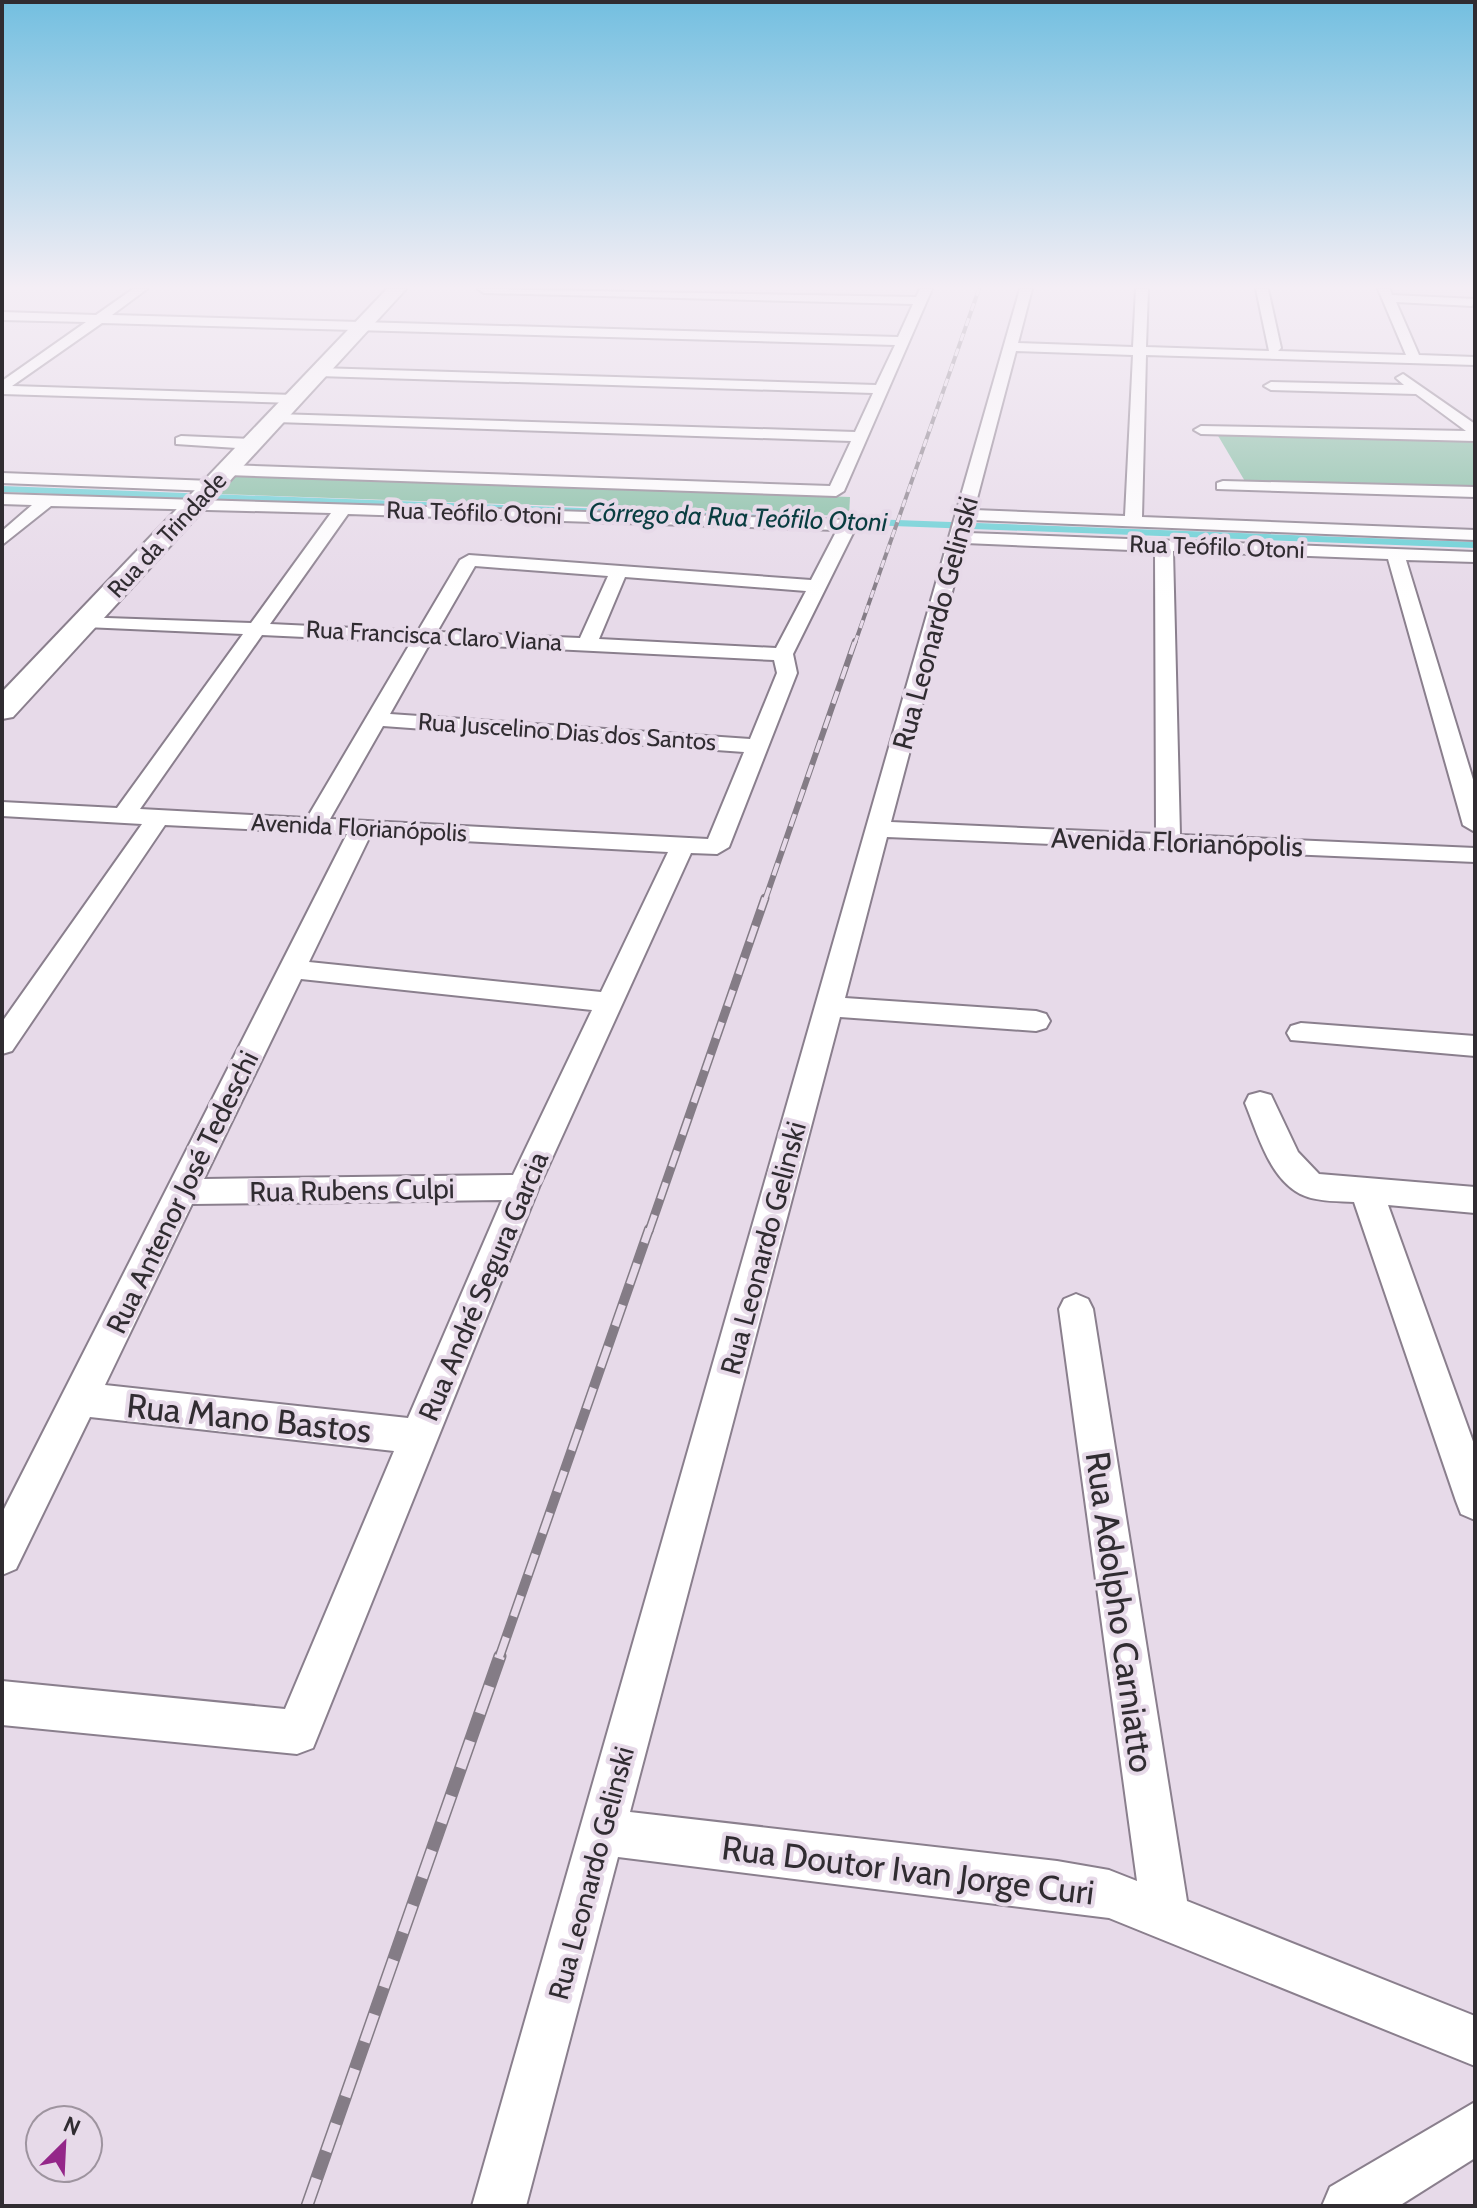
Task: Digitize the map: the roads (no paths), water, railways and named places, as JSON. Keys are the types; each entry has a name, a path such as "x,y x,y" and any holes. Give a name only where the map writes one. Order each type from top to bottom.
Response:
{"main road":[{"name":"Rua da Trindade","path":"2,710 300,392"}],"street":[{"path":"109,392 294,399"},
{"path":"207,492 836,491 881,392"},
{"name":"Rua Leonardo Gelinski","path":"499,2206 998,392"},
{"path":"1133,522 1138,392"},
{"path":"1273,392 1275,409"},
{"path":"1201,430 1275,409 1404,392"},
{"path":"1423,392 1475,434"},
{"path":"1275,409 1475,434"},
{"path":"1446,409 1475,409"},
{"path":"276,418 860,437"},
{"path":"181,441 252,444"},
{"name":"Rua Teófilo Otoni","path":"2,478 207,492 343,509 848,525 816,586"},
{"path":"1223,486 1475,492"},
{"name":"Rua Teófilo Otoni","path":"2,499 47,501 207,492"},
{"path":"2,540 47,501"},
{"path":"123,816 343,509"},
{"name":"Rua Teófilo Otoni","path":"961,527 1133,522 1475,535"},
{"name":"Rua Teófilo Otoni","path":"961,527 1164,545 1475,557"},
{"path":"1164,545 1168,841"},
{"path":"1395,554 1475,825"},
{"path":"314,826 469,560 816,586 783,654 787,673 758,746"},
{"path":"587,644 619,571"},
{"name":"Rua Francisca Claro Viana","path":"85,621 783,654"},
{"name":"Rua Juscelino Dias dos Santos","path":"376,719 758,746"},
{"name":"Avenida Florianópolis","path":"2,809 717,847 758,746"},
{"path":"2,1044 158,818"},
{"name":"Rua Antenor José Tedeschi","path":"2,1555 362,828"},
{"name":"Avenida Florianópolis","path":"879,829 1475,855"},
{"name":"Rua André Segura Garcia","path":"3,1706 297,1732 523,1187 683,845"},
{"path":"293,969 608,1002"},
{"path":"829,1007 1036,1021"},
{"path":"1301,1033 1475,1046"},
{"path":"1260,1103 1298,1178 1326,1189 1475,1200"},
{"name":"Rua Rubens Culpi","path":"182,1192 523,1187"},
{"path":"1367,1192 1467,1455 1475,1501"},
{"name":"Rua Adolpho Carniatto","path":"1076,1309 1165,1914"},
{"name":"Rua Mano Bastos","path":"79,1399 420,1437"},
{"name":"Rua Doutor Ivan Jorge Curi","path":"602,1832 1057,1885 1109,1894 1475,2041"},
{"path":"1349,2206 1475,2128"}],"waterway":[{"name":"Córrego da Rua Teófilo Otoni","path":"2,489 1475,545"}],"railway":[{"path":"855,643 943,392"},
{"path":"765,900 855,641"},
{"path":"649,1231 765,898"},
{"path":"499,1658 649,1229"},
{"path":"307,2206 500,1656"}]}
